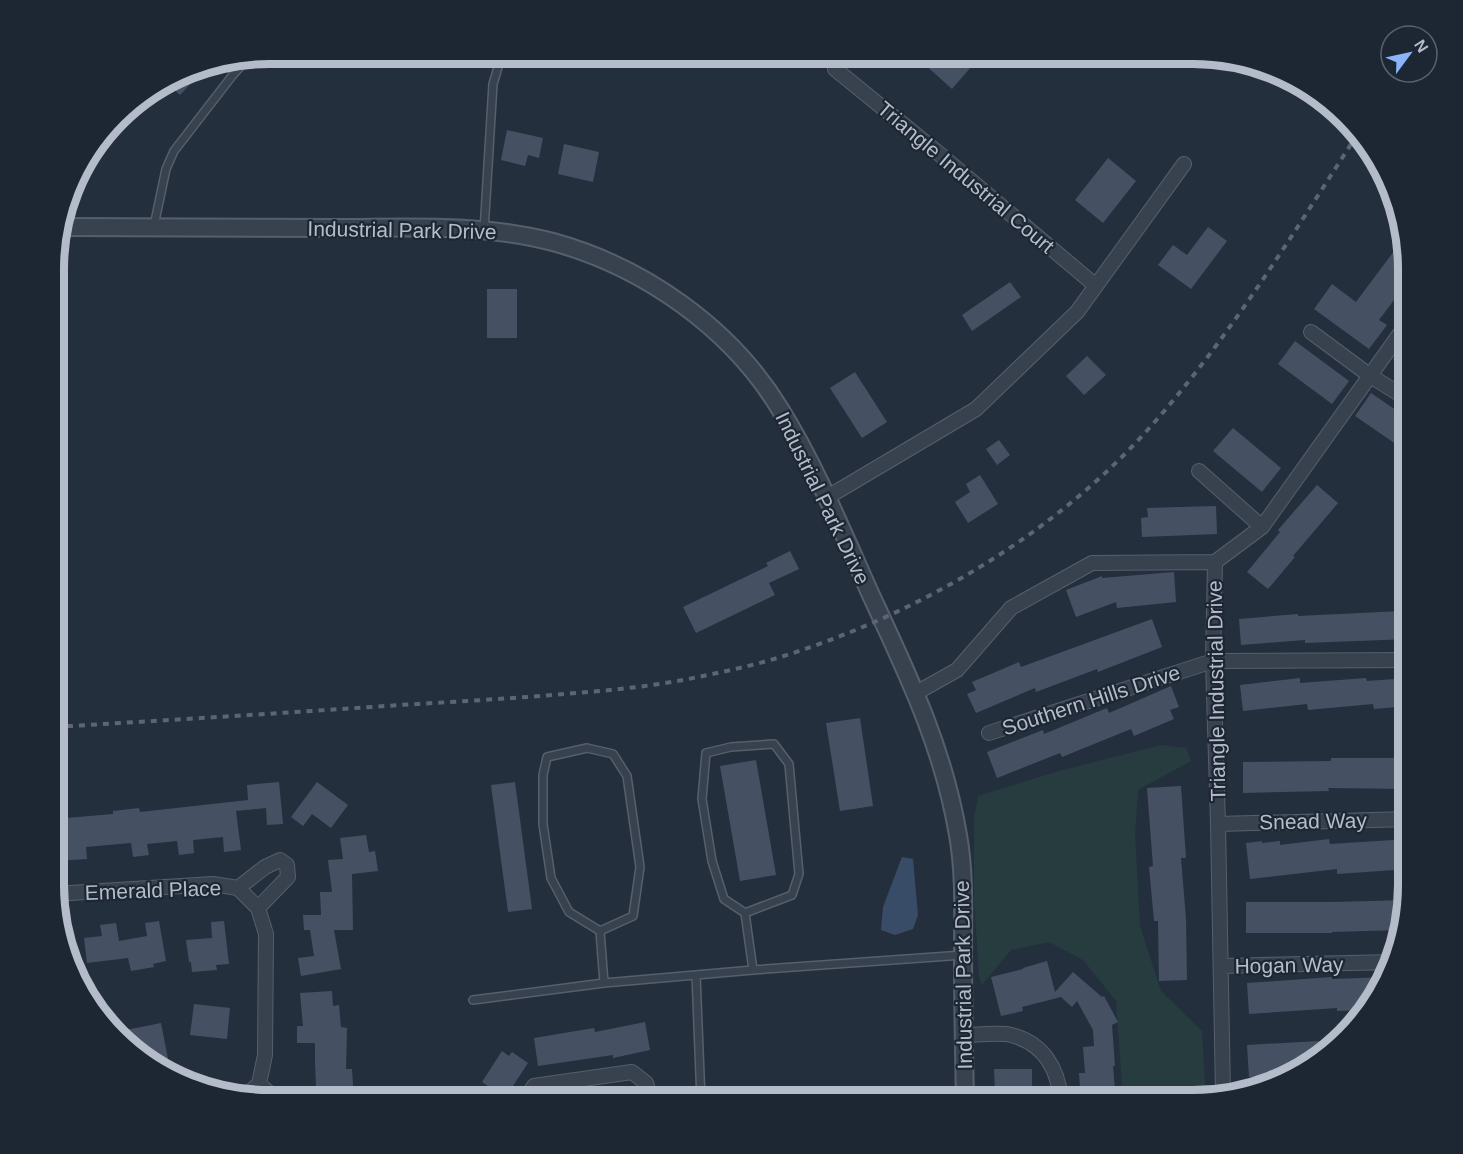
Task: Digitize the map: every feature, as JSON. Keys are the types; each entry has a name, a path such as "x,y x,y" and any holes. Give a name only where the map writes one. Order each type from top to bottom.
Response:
{"street":[{"name":"Triangle Industrial Court","path":"835,69 938,152 1096,286"},
{"path":"826,498 976,410 1077,312 1184,164"},
{"name":"Industrial Park Drive","path":"69,227 453,228 509,233 553,242 585,252 637,277 689,310 732,347 768,390 795,435 916,693 933,738 945,777 959,840 962,872 965,1090"},
{"path":"1311,332 1369,375 1399,394"},
{"path":"1215,562 1262,527 1399,335"},
{"path":"1199,471 1262,527"},
{"name":"Triangle Industrial Drive","path":"916,693 957,670 1011,608 1092,562 1215,562 1213,660 1223,1087"},
{"name":"Southern Hills Drive","path":"989,733 1213,660 1398,660"},
{"name":"Snead Way","path":"1218,824 1398,819"},
{"path":"238,888 265,867 280,860 287,866 288,877 258,908"},
{"name":"Emerald Place","path":"65,893 213,884 238,888 258,908 266,934 265,1055 259,1084"},
{"name":"Hogan Way","path":"1221,966 1383,962"},
{"path":"964,1035 1009,1034 1030,1042 1045,1055 1057,1076 1059,1090"},
{"path":"532,1089 534,1086 632,1072 646,1083 648,1089"},
{"path":"254,1089 259,1084 265,1089"}],"lane":[{"path":"484,231 493,84 499,65"},
{"path":"153,228 166,169 174,151 240,67"},
{"path":"745,913 792,895 799,874 789,764 774,744 730,747 706,753 702,799 712,861 724,899 745,913 753,970"},
{"path":"587,748 613,754 627,776 640,867 633,916 600,931 569,912 551,878 543,824 543,775 547,757 587,748"},
{"path":"600,931 604,983"},
{"path":"473,1000 604,983 963,955"},
{"path":"696,975 701,1089"}],"green space":[{"path":"1161,745 1186,748 1191,761 1138,790 1135,835 1140,926 1161,991 1202,1031 1205,1089 1122,1090 1116,1001 1083,960 1049,942 1011,950 982,985 979,976 974,900 974,818 978,796 1059,771"}],"water":[{"path":"902,857 913,859 918,915 913,929 895,935 881,930 883,907"}],"building":[{"path":"925,65 969,65 971,67 952,89"},
{"path":"195,79 180,95 173,89"},
{"path":"507,130 543,138 539,158 528,155 525,166 501,160"},
{"path":"564,144 599,152 593,182 558,174"},
{"path":"1108,158 1136,181 1103,223 1075,200"},
{"path":"1208,227 1227,241 1191,289 1158,265 1173,245 1187,255"},
{"path":"1394,251 1398,254 1399,293 1379,320 1387,325 1369,349 1314,309 1332,284 1356,302"},
{"path":"1010,282 1021,297 972,331 962,315"},
{"path":"487,289 517,289 517,338 487,338"},
{"path":"1295,341 1349,381 1332,404 1278,364"},
{"path":"1399,351 1399,364 1393,359"},
{"path":"1087,356 1106,375 1084,395 1066,376"},
{"path":"855,372 887,422 862,438 830,388"},
{"path":"1371,393 1399,412 1399,446 1355,416"},
{"path":"1233,428 1281,468 1262,492 1213,451"},
{"path":"999,440 1010,455 997,465 986,449"},
{"path":"980,475 998,504 968,523 955,502 970,492 966,484"},
{"path":"1317,485 1338,503 1268,589 1247,572 1280,532 1278,530"},
{"path":"1216,506 1217,534 1142,537 1141,518 1148,517 1147,508"},
{"path":"790,551 799,569 769,583 775,595 696,633 683,607 768,566 766,563"},
{"path":"1174,572 1176,602 1117,608 1116,602 1076,617 1066,590 1102,576 1102,578"},
{"path":"1398,611 1398,639 1305,643 1305,640 1241,645 1239,619 1298,614 1298,616"},
{"path":"1152,619 1162,647 1098,672 1097,669 1036,692 1035,688 976,713 967,694 976,690 972,682 1019,662 1021,667"},
{"path":"1300,678 1300,683 1366,678 1367,681 1398,679 1398,707 1374,709 1373,704 1308,710 1307,704 1243,711 1240,685"},
{"path":"1171,686 1179,707 1170,710 1174,719 1134,736 1131,729 1062,757 1060,753 997,778 987,752 1043,730 1044,734 1107,708 1109,713"},
{"path":"860,718 873,806 840,811 826,723"},
{"path":"1331,758 1398,758 1398,789 1328,788 1329,791 1243,793 1243,762 1331,761"},
{"path":"756,760 776,875 740,881 720,766"},
{"path":"279,782 283,824 267,825 266,808 236,811 241,850 224,852 223,837 193,840 194,853 179,855 177,841 147,844 149,855 133,857 131,843 86,847 87,859 65,860 65,818 113,814 113,811 139,808 140,812 248,800 247,785"},
{"path":"317,782 348,805 331,828 312,814 303,826 291,817"},
{"path":"515,782 532,909 508,912 491,785"},
{"path":"1181,786 1186,858 1181,858 1186,919 1187,980 1159,981 1158,921 1154,921 1149,867 1153,866 1147,788"},
{"path":"366,835 369,852 375,851 378,871 352,874 353,930 334,930 341,969 301,976 298,958 314,956 310,930 304,930 303,915 321,915 320,892 332,892 328,860 343,859 340,838"},
{"path":"1329,839 1330,844 1398,840 1398,870 1337,874 1337,869 1250,879 1246,843 1280,841 1280,845"},
{"path":"1398,900 1393,930 1246,933 1246,902"},
{"path":"159,921 166,961 153,964 154,967 131,971 128,958 87,963 84,938 102,936 100,925 116,923 119,941 147,936 145,923"},
{"path":"224,921 229,964 216,965 217,970 192,972 186,940 212,938 211,922"},
{"path":"1047,961 1055,992 1073,972 1102,997 1104,996 1118,1022 1112,1025 1115,1090 1080,1090 1079,1073 1085,1073 1083,1047 1094,1046 1093,1030 1077,1001 1072,1007 1061,997 1022,1007 1023,1011 1001,1016 991,977"},
{"path":"1332,977 1332,979 1376,977 1355,1010 1337,1011 1337,1008 1249,1014 1247,983"},
{"path":"332,991 333,1006 339,1005 341,1027 347,1028 346,1069 352,1069 353,1089 328,1089 328,1086 316,1086 315,1043 297,1043 297,1026 303,1026 300,993"},
{"path":"194,1004 230,1008 227,1039 190,1035"},
{"path":"645,1022 650,1050 613,1058 613,1055 538,1066 534,1038 594,1028 595,1032"},
{"path":"161,1023 169,1062 134,1039 126,1030"},
{"path":"1319,1041 1319,1043 1324,1043 1284,1068 1265,1076 1249,1077 1247,1045"},
{"path":"502,1051 509,1056 512,1052 528,1063 511,1089 492,1089 482,1082"},
{"path":"994,1069 1032,1069 1032,1090 995,1090"}],"railway":[{"path":"65,726 515,698 644,686 750,665 849,633 941,589 986,564 1029,535 1108,471 1173,400 1230,327 1353,141"}]}
